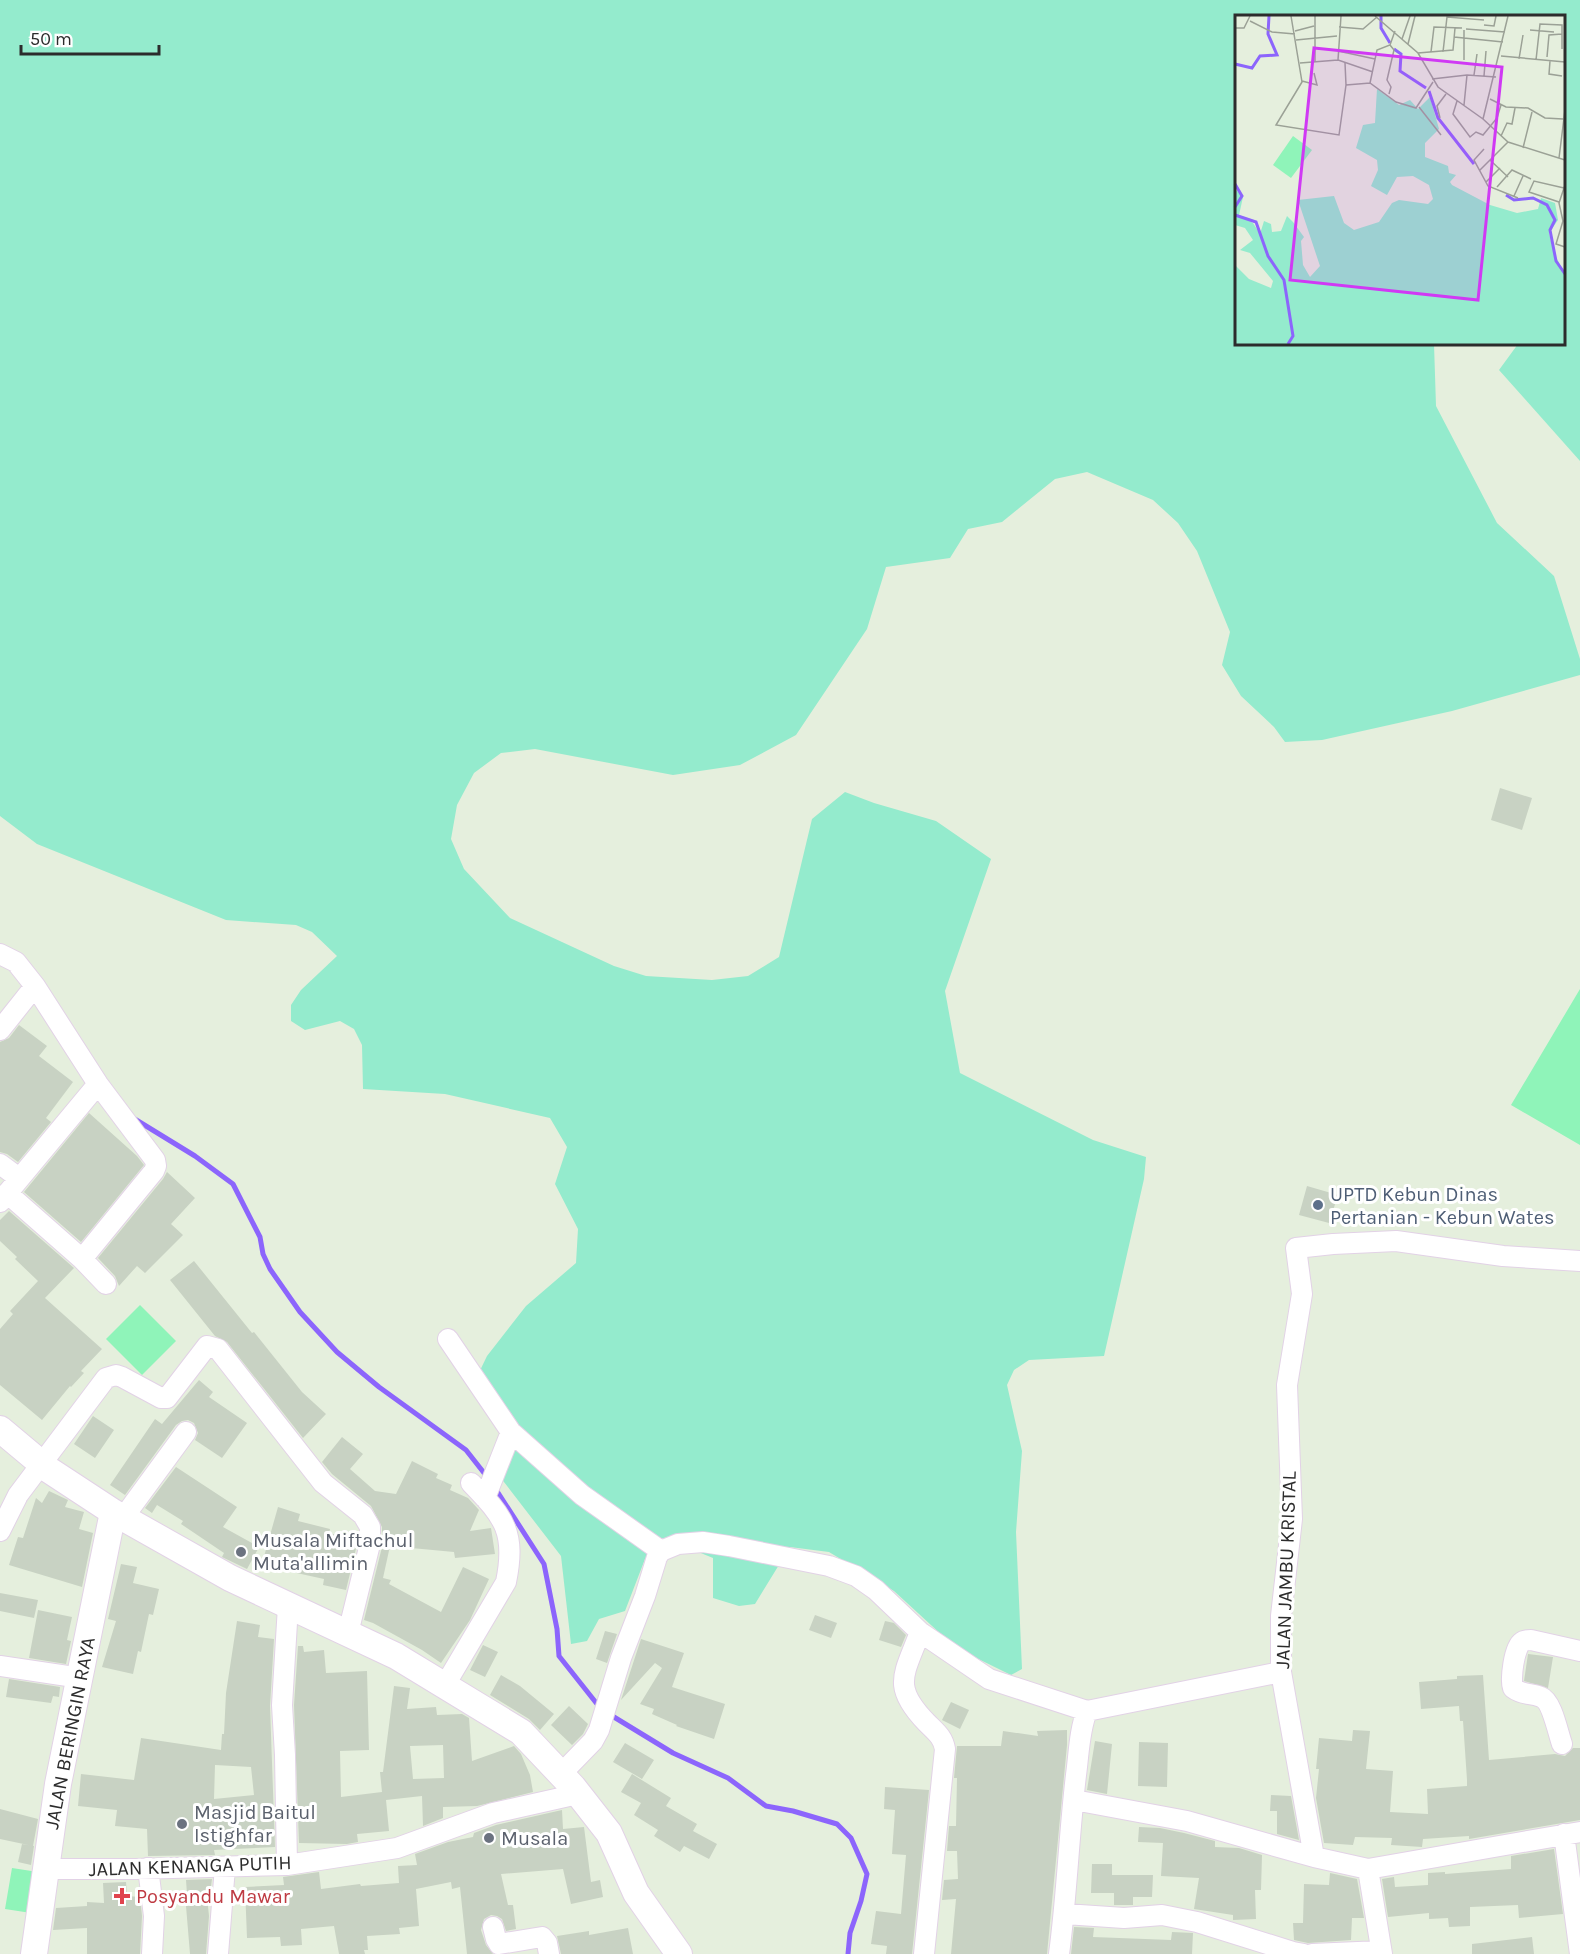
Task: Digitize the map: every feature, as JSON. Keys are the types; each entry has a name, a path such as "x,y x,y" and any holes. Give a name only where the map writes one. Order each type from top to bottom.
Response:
{"street":[{"path":"0,954 16,962 35,986 98,1084 155,1160 156,1166 82,1259"},
{"path":"0,1030 35,986"},
{"path":"9,1191 98,1084"},
{"path":"0,1164 9,1191 106,1284"},
{"name":"JALAN JAMBU KRISTAL","path":"1314,1857 1281,1672 1281,1616 1292,1519 1287,1385 1302,1294 1296,1248 1396,1241 1503,1256 1580,1261"},
{"path":"448,1339 511,1432 582,1495 661,1551"},
{"path":"0,1531 18,1495 106,1378 116,1375 161,1398 167,1398 207,1346 214,1347 218,1349 323,1483 363,1515 370,1527 370,1544 348,1633"},
{"path":"0,1429 41,1463 118,1515 230,1578 396,1656 521,1732 561,1774 609,1833 636,1893 679,1954"},
{"path":"118,1515 186,1432"},
{"path":"445,1685 506,1582 511,1547 509,1537 485,1486 511,1432"},
{"name":"JALAN BERINGIN RAYA","path":"34,1954 58,1784 118,1515"},
{"path":"561,1774 592,1741 599,1730 654,1564 661,1551 678,1544 703,1542 829,1566 856,1576 876,1590 920,1632 989,1679 1087,1711 1281,1672"},
{"path":"287,1865 282,1705 288,1606"},
{"path":"920,1632 904,1673 904,1693 943,1739 945,1749 924,1954"},
{"path":"1562,1744 1547,1701 1538,1696 1519,1693 1513,1688 1512,1676 1517,1649 1519,1644 1531,1640 1580,1651"},
{"path":"0,1666 81,1678"},
{"path":"1059,1954 1065,1914 1082,1730 1087,1711"},
{"name":"JALAN KENANGA PUTIH","path":"45,1869 287,1865 397,1848 493,1813 578,1794"},
{"path":"1074,1800 1187,1821 1314,1857 1368,1869 1572,1833 1580,1954"},
{"path":"218,1954 225,1867"},
{"path":"148,1868 154,1916 152,1954"},
{"path":"1312,1954 1382,1952 1368,1869"},
{"path":"1065,1914 1124,1918 1162,1915 1197,1922 1304,1954"},
{"path":"493,1927 495,1939 500,1944 542,1936 547,1943 549,1954"}],"green space":[{"path":"0,0 1580,0 1580,461 1499,370 1517,345 1565,345 1565,15 1235,15 1235,345 1434,345 1436,406 1497,523 1554,576 1580,659 1580,675 1452,711 1322,740 1285,742 1274,727 1241,696 1222,665 1230,632 1197,551 1178,523 1153,500 1087,472 1055,479 1002,522 968,529 950,558 886,567 867,629 796,735 740,765 673,775 535,749 501,753 474,773 457,805 451,839 464,869 510,918 614,966 646,976 712,980 748,976 779,957 812,819 845,792 936,821 991,859 945,991 960,1073 1093,1140 1146,1157 1144,1179 1104,1356 1029,1360 1014,1370 1007,1385 1022,1451 1016,1532 1022,1669 1011,1675 956,1648 894,1591 829,1552 790,1547 755,1604 739,1606 713,1598 713,1558 664,1538 656,1541 645,1559 625,1611 599,1619 587,1641 571,1644 561,1556 497,1473 508,1442 478,1401 473,1385 487,1356 526,1306 576,1263 578,1229 555,1184 567,1147 550,1118 445,1094 363,1089 362,1045 354,1029 340,1021 305,1030 291,1021 291,1005 301,990 337,956 312,932 296,925 226,920 37,844 0,816"},
{"path":"1580,989 1580,1145 1511,1105"},
{"path":"140,1305 176,1341 142,1375 106,1339"},
{"path":"12,1868 38,1872 31,1913 5,1909"}],"building":[{"path":"1500,788 1532,798 1522,830 1491,820"},
{"path":"19,1025 47,1046 39,1056 73,1082 46,1118 51,1122 18,1162 0,1152 0,1042 9,1038"},
{"path":"89,1113 144,1165 81,1242 24,1192"},
{"path":"167,1172 195,1198 171,1224 183,1235 145,1273 137,1266 119,1286 115,1276 98,1258"},
{"name":"UPTD Kebun Dinas Pertanian - Kebun Wates","path":"1307,1186 1338,1195 1329,1223 1299,1215"},
{"path":"9,1211 74,1268 45,1298 102,1349 81,1371 84,1373 42,1420 0,1385 0,1329 13,1314 10,1311 38,1281 0,1241 0,1220"},
{"path":"194,1261 302,1392 326,1414 303,1438 227,1342 215,1336 170,1280"},
{"path":"199,1380 213,1392 209,1397 247,1423 222,1458 195,1440 198,1433 194,1423 188,1420 182,1421 176,1425 125,1495 110,1485 155,1419 162,1424"},
{"path":"93,1416 114,1430 95,1458 74,1444"},
{"path":"342,1437 363,1454 350,1469 375,1491 396,1494 412,1461 438,1474 436,1478 452,1485 450,1490 468,1498 479,1510 470,1531 491,1528 495,1554 455,1558 454,1552 390,1546 383,1578 391,1580 389,1584 441,1612 463,1567 489,1579 470,1620 441,1663 422,1650 364,1620 382,1547 382,1527 371,1506 332,1474 322,1462"},
{"path":"176,1467 237,1507 223,1527 259,1547 247,1569 222,1557 224,1553 181,1524 183,1521 157,1505 152,1513 145,1508"},
{"path":"49,1491 68,1500 65,1507 84,1512 79,1529 93,1533 82,1587 9,1565 18,1537 23,1538 36,1498 42,1503"},
{"path":"278,1507 300,1514 298,1521 330,1529 329,1533 358,1540 346,1590 323,1585 324,1579 292,1572 293,1568 263,1560"},
{"path":"121,1564 137,1567 133,1583 159,1589 153,1615 149,1614 141,1652 138,1651 133,1674 102,1667 116,1621 108,1619"},
{"path":"0,1593 38,1600 34,1618 0,1611"},
{"path":"38,1610 72,1617 67,1640 71,1641 66,1664 29,1658"},
{"path":"815,1615 837,1623 831,1638 809,1630"},
{"path":"237,1621 260,1625 258,1637 274,1639 270,1706 275,1847 214,1850 215,1855 148,1856 147,1829 115,1826 117,1810 78,1806 81,1774 134,1780 141,1738 221,1750 226,1693","holes":["215,1765 251,1767 254,1795 214,1799"]},
{"path":"885,1621 894,1623 906,1635 901,1647 879,1640"},
{"path":"605,1631 617,1634 607,1663 596,1659"},
{"path":"641,1639 684,1653 672,1687 725,1704 714,1739 676,1726 652,1714 654,1709 640,1704 662,1668 655,1663 621,1700"},
{"path":"483,1645 498,1652 485,1677 470,1670"},
{"path":"298,1646 303,1646 304,1652 324,1650 326,1673 367,1671 369,1750 340,1751 341,1797 382,1792 380,1772 383,1772 394,1686 410,1688 407,1709 436,1707 437,1715 462,1714 469,1718 472,1761 514,1746 521,1754 530,1775 533,1792 477,1806 443,1807 443,1818 423,1826 422,1796 386,1800 389,1831 357,1834 358,1842 347,1844 299,1843 294,1705","holes":["443,1745 444,1778 413,1779 410,1746"]},
{"path":"1528,1654 1553,1657 1548,1688 1524,1681"},
{"path":"501,1675 520,1686 554,1714 540,1730 529,1719 490,1695"},
{"path":"1483,1675 1489,1760 1555,1754 1565,1756 1573,1748 1580,1748 1580,1820 1469,1839 1469,1836 1423,1839 1422,1847 1391,1845 1392,1838 1355,1837 1353,1845 1324,1843 1316,1798 1319,1738 1352,1741 1353,1730 1370,1731 1366,1769 1393,1771 1390,1812 1428,1814 1427,1789 1467,1786 1463,1721 1460,1721 1459,1706 1421,1709 1419,1682 1457,1679 1457,1676"},
{"path":"9,1679 60,1687 59,1697 53,1696 51,1703 6,1697"},
{"path":"951,1702 969,1710 960,1729 942,1720"},
{"path":"569,1706 588,1724 583,1734 572,1745 551,1725"},
{"path":"1067,1730 1047,1954 951,1954 956,1899 942,1900 944,1880 958,1879 957,1851 947,1851 949,1826 956,1826 957,1778 954,1778 957,1746 1001,1746 1003,1731 1038,1736 1037,1731"},
{"path":"1095,1741 1112,1744 1107,1794 1087,1790"},
{"path":"1139,1742 1168,1743 1167,1787 1138,1786"},
{"path":"625,1743 654,1760 642,1779 613,1762"},
{"path":"632,1774 671,1798 666,1806 697,1824 693,1831 717,1844 709,1859 684,1846 680,1852 654,1836 658,1830 634,1815 641,1803 621,1792"},
{"path":"885,1787 929,1790 912,1954 886,1954 887,1946 871,1944 876,1911 901,1914 906,1855 892,1854 895,1810 884,1809"},
{"path":"1271,1795 1291,1796 1299,1840 1277,1834 1277,1811 1270,1811"},
{"path":"0,1809 38,1819 33,1846 0,1839"},
{"path":"562,1810 563,1829 584,1827 591,1882 600,1880 603,1897 571,1904 563,1869 501,1874 508,1905 513,1905 516,1929 506,1931 502,1919 497,1916 491,1915 484,1919 481,1930 486,1945 493,1954 467,1954 460,1887 452,1889 451,1882 416,1889 419,1926 399,1928 400,1934 367,1936 368,1950 364,1950 365,1954 339,1954 334,1926 301,1929 302,1945 281,1946 280,1937 247,1938 245,1887 284,1885 283,1877 319,1872 321,1889 360,1884 361,1886 399,1883 398,1866 417,1865 415,1854 448,1842 473,1837 474,1833 496,1825"},
{"path":"1139,1827 1184,1833 1215,1841 1215,1847 1239,1848 1262,1855 1261,1890 1255,1890 1256,1919 1233,1920 1233,1915 1194,1909 1199,1878 1161,1876 1163,1843 1138,1842"},
{"path":"22,1844 34,1846 31,1865 18,1862"},
{"path":"1554,1849 1563,1914 1519,1918 1518,1905 1470,1907 1470,1926 1449,1927 1448,1918 1429,1919 1429,1913 1388,1917 1382,1879 1394,1877 1395,1887 1428,1885 1428,1873 1445,1872 1445,1874 1511,1869 1511,1856"},
{"path":"1092,1864 1112,1864 1112,1875 1153,1875 1152,1897 1133,1897 1133,1905 1114,1905 1114,1893 1091,1893"},
{"path":"1330,1873 1357,1879 1364,1918 1352,1918 1351,1940 1308,1943 1294,1940 1293,1923 1303,1923 1304,1884 1329,1885"},
{"path":"212,1879 211,1886 206,1887 209,1916 206,1954 190,1954 186,1880"},
{"path":"126,1882 127,1896 140,1897 142,1916 140,1954 87,1954 87,1928 53,1930 56,1908 87,1906 87,1902 104,1903 103,1883"},
{"path":"1074,1927 1094,1928 1093,1937 1171,1940 1172,1932 1193,1933 1192,1954 1071,1954"},
{"path":"628,1928 633,1954 561,1954 557,1936 589,1931 589,1935"},
{"path":"1532,1937 1534,1954 1472,1954 1472,1944"}],"waterway":[{"path":"133,1118 195,1156 233,1184 260,1237 263,1254 270,1269 300,1312 337,1352 379,1387 466,1450 488,1478"},
{"path":"495,1488 544,1564 557,1629 559,1656 601,1709"},
{"path":"609,1714 673,1753 728,1778 766,1806 837,1824 851,1838 867,1874 850,1933 848,1954"}],"place":[{"name":"UPTD Kebun Dinas Pertanian - Kebun Wates","path":"1318,1205"},
{"name":"Musala Miftachul Muta'allimin","path":"241,1552"},
{"name":"Masjid Baitul Istighfar","path":"182,1824"},
{"name":"Musala","path":"489,1838"},
{"name":"Posyandu Mawar","path":"122,1896"}]}
